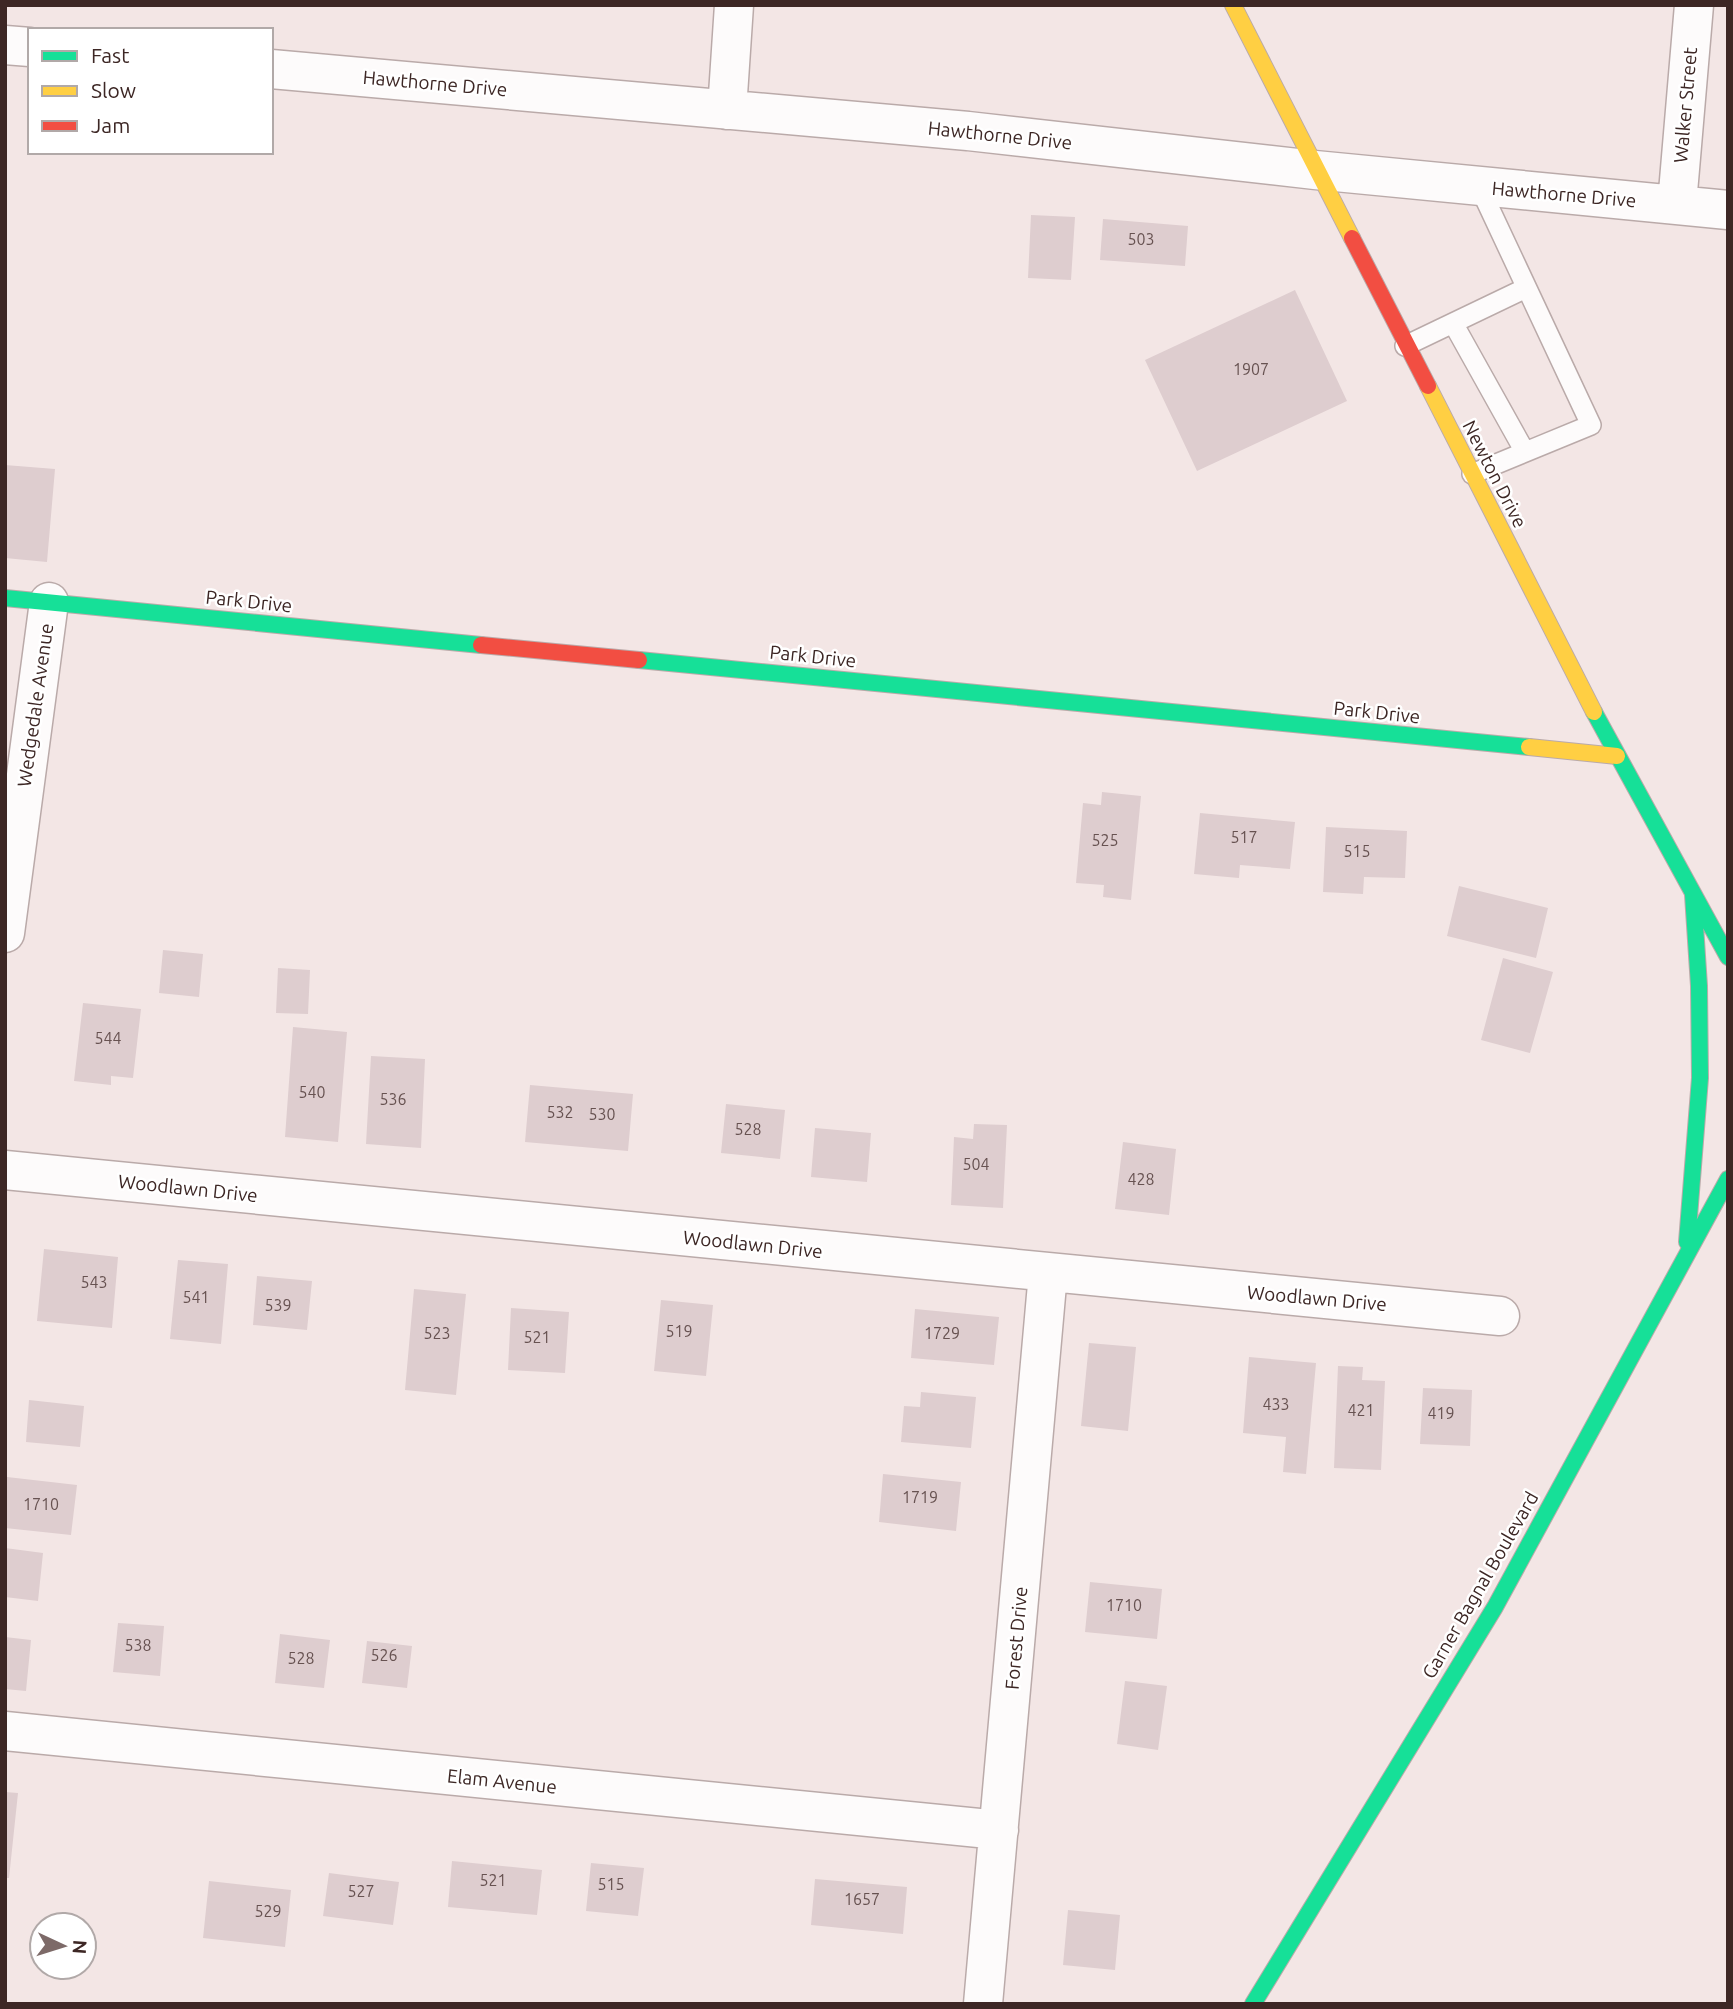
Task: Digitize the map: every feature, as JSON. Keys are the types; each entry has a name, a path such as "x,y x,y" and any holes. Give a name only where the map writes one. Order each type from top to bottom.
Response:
{"main road":[{"name":"Newton Drive","path":"1233,5 1315,170 1617,756 1728,957"},
{"name":"Park Drive","path":"5,598 1617,756"},
{"path":"1686,1255 1700,1078 1699,986 1693,895"},
{"name":"Garner Bagnal Boulevard","path":"1253,2004 1495,1606 1728,1179"}],"street":[{"path":"727,110 734,5"},
{"name":"Walker Street","path":"1676,204 1694,5"},
{"path":"5,45 28,47"},
{"name":"Hawthorne Drive","path":"273,69 968,131 1315,170 1728,210"},
{"name":"Wedgedale Avenue","path":"5,933 49,603"},
{"name":"Woodlawn Drive","path":"5,1170 1500,1316"},
{"name":"Forest Drive","path":"983,2004 1048,1273"},
{"name":"Elam Avenue","path":"5,1731 999,1830"}],"lane":[{"path":"1472,474 1591,425 1479,186"},
{"path":"1405,346 1526,288"},
{"path":"1453,323 1525,452"}],"building":[{"path":"1031,215 1075,217 1071,280 1028,278"},
{"path":"1103,219 1188,226 1185,266 1100,260"},
{"path":"1295,290 1347,401 1197,471 1145,360"},
{"path":"5,465 55,469 47,562 5,558"},
{"path":"1102,792 1141,796 1131,900 1103,897 1104,885 1076,883 1083,803 1101,805"},
{"path":"1200,813 1295,822 1290,869 1240,865 1239,878 1194,874"},
{"path":"1326,827 1407,831 1405,878 1364,877 1363,894 1323,892"},
{"path":"1459,886 1548,908 1536,958 1447,936"},
{"path":"163,950 203,954 199,997 159,993"},
{"path":"1503,958 1553,972 1530,1053 1481,1040"},
{"path":"278,968 310,970 308,1014 276,1013"},
{"path":"83,1003 141,1009 133,1078 111,1076 111,1085 74,1081"},
{"path":"293,1027 347,1032 338,1142 285,1137"},
{"path":"371,1056 425,1059 421,1148 366,1144"},
{"path":"530,1085 633,1094 628,1151 525,1142"},
{"path":"726,1104 785,1110 780,1159 721,1153"},
{"path":"974,1124 1007,1125 1003,1208 951,1205 954,1137 973,1139"},
{"path":"815,1128 871,1133 867,1182 811,1177"},
{"path":"1123,1142 1176,1149 1169,1215 1115,1209"},
{"path":"44,1249 118,1257 112,1328 37,1321"},
{"path":"178,1260 228,1264 221,1344 170,1339"},
{"path":"257,1276 312,1281 307,1330 253,1325"},
{"path":"414,1289 466,1294 456,1395 405,1390"},
{"path":"661,1300 713,1305 706,1376 654,1371"},
{"path":"511,1308 569,1312 565,1373 508,1370"},
{"path":"915,1309 999,1317 994,1365 911,1358"},
{"path":"1089,1343 1136,1347 1128,1431 1081,1426"},
{"path":"1249,1357 1316,1363 1306,1474 1283,1472 1286,1437 1243,1433"},
{"path":"1338,1366 1363,1367 1362,1380 1385,1381 1381,1470 1334,1468"},
{"path":"1423,1388 1472,1390 1470,1446 1420,1444"},
{"path":"921,1392 976,1397 971,1448 901,1442 904,1406 920,1407"},
{"path":"29,1400 84,1406 80,1447 26,1442"},
{"path":"883,1474 961,1482 956,1531 879,1522"},
{"path":"7,1477 77,1485 71,1535 5,1528"},
{"path":"5,1548 43,1553 38,1601 5,1597"},
{"path":"1090,1582 1162,1589 1157,1639 1085,1632"},
{"path":"118,1623 164,1626 160,1676 113,1672"},
{"path":"280,1634 330,1640 324,1688 275,1683"},
{"path":"5,1637 31,1640 26,1691 5,1689"},
{"path":"367,1641 412,1646 407,1688 362,1683"},
{"path":"1125,1681 1167,1686 1158,1750 1117,1744"},
{"path":"5,1792 18,1793 9,1878 5,1878"},
{"path":"452,1861 542,1870 537,1915 448,1907"},
{"path":"591,1863 644,1868 638,1916 586,1911"},
{"path":"329,1873 399,1882 393,1925 323,1916"},
{"path":"815,1879 907,1887 903,1934 811,1925"},
{"path":"209,1881 291,1890 285,1947 203,1938"},
{"path":"1068,1910 1120,1915 1115,1970 1063,1965"}],"traffic: fast":[{"path":"5,598 481,645"},
{"path":"639,660 1529,747"},
{"path":"1594,712 1728,957"},
{"path":"1687,1242 1700,1078 1699,986 1693,895"},
{"path":"1253,2004 1495,1607 1728,1179"}],"traffic: slow":[{"path":"1233,5 1352,238"},
{"path":"1428,386 1594,712"},
{"path":"1529,747 1617,756"}],"traffic: jam":[{"path":"1352,238 1428,386"},
{"path":"481,645 639,660"}]}
